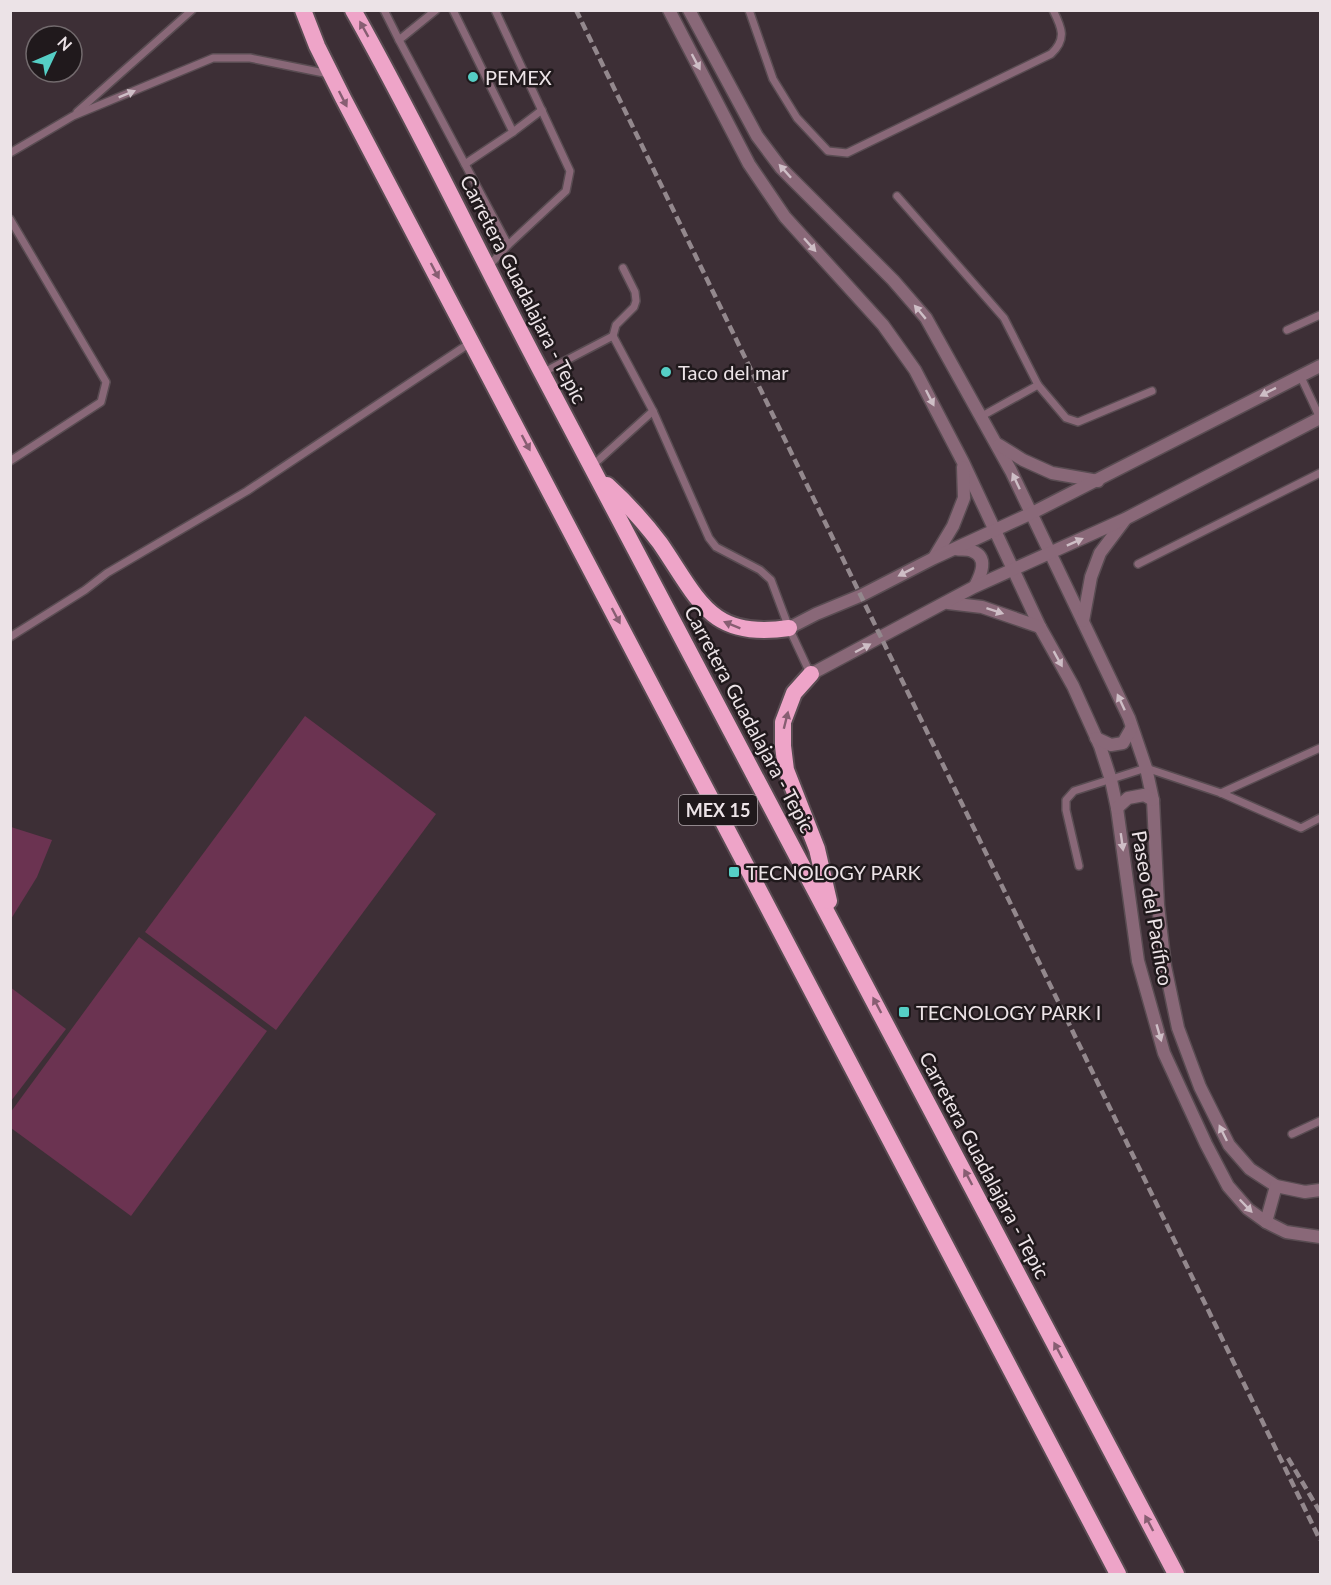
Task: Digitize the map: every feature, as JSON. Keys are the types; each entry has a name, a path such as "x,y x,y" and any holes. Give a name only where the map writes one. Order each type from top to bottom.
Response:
{"highway":[{"path":"297,10 318,46"},
{"name":"MEX 15","path":"303,10 331,75 1118,1575"},
{"name":"Carretera Guadalajara - Tepic","path":"353,10 399,92 543,373 1176,1575"},
{"path":"595,471 638,515 706,611 724,622 743,629 767,631 789,628"},
{"path":"811,674 795,693 783,722 783,746 786,770 817,849 831,917"}],"street":[{"path":"689,11 757,136 781,168 893,280 926,318 982,416 1051,553"},
{"path":"672,15 749,164 785,217 883,325 915,370 995,530"},
{"path":"789,628 1032,513 1320,366"},
{"path":"811,674 948,603 974,587 1125,519 1320,418"},
{"path":"996,443 1023,460 1052,473 1098,480"},
{"path":"934,558 953,526 964,498 963,462"},
{"path":"1083,621 1091,576 1100,553 1125,519"},
{"name":"Paseo del Pacífico","path":"995,530 1040,627 1073,686 1096,738 1111,780 1117,808 1138,961 1164,1053 1228,1186 1248,1209 1266,1222 1286,1232 1320,1237"},
{"path":"954,549 972,551 980,556 983,566 982,574 974,587"},
{"name":"Paseo del Pacífico","path":"1051,553 1129,718 1146,768 1152,800 1158,905 1165,966 1178,1028 1200,1087 1229,1145 1250,1169 1276,1186 1305,1192 1320,1190"},
{"path":"948,603 982,607 1040,627"},
{"path":"1096,738 1111,745 1123,743 1131,729"},
{"path":"1117,808 1128,798 1144,795 1152,800"},
{"path":"1266,1222 1276,1186"}],"lane":[{"path":"73,116 192,10"},
{"path":"384,10 508,245"},
{"path":"399,40 436,10"},
{"path":"453,10 513,132"},
{"path":"488,267 566,191 570,179 570,171 495,10"},
{"path":"749,10 773,79 797,118 828,151 848,153 1051,54 1058,47 1062,38 1061,26 1053,10"},
{"path":"672,15 689,11"},
{"path":"10,153 73,116 213,58 250,58 331,75"},
{"path":"465,164 542,110"},
{"path":"897,196 1004,318 1038,385 1066,418 1078,422 1152,391"},
{"path":"10,219 106,382 101,402 10,461"},
{"path":"623,268 635,292 636,301 634,307 616,325 613,336 653,411 710,538 716,547 760,570 771,580 789,628 811,674"},
{"path":"1287,330 1320,315"},
{"path":"543,373 613,336"},
{"path":"10,637 85,590 107,573 247,491 472,341"},
{"path":"1300,375 1320,418"},
{"path":"982,416 1038,385"},
{"path":"595,471 653,411"},
{"path":"1138,564 1320,473"},
{"path":"1221,793 1320,748"},
{"path":"1079,866 1066,810 1066,800 1074,791 1146,768 1221,793 1301,828 1320,818"},
{"path":"1292,1134 1320,1121"}],"shaded area":[{"path":"305,716 436,814 276,1030 145,932"},
{"path":"11,827 52,840 37,877 11,919"},
{"path":"139,937 267,1031 131,1216 11,1128 10,1113"},
{"path":"10,987 66,1029 11,1101 10,1101"}],"railway":[{"path":"576,10 1320,1540"},
{"path":"1288,1458 1320,1512"}],"place":[{"name":"PEMEX","path":"473,77"},
{"name":"Taco del mar","path":"666,372"},
{"name":"TECNOLOGY PARK","path":"734,872"},
{"name":"TECNOLOGY PARK I","path":"904,1012"}]}
